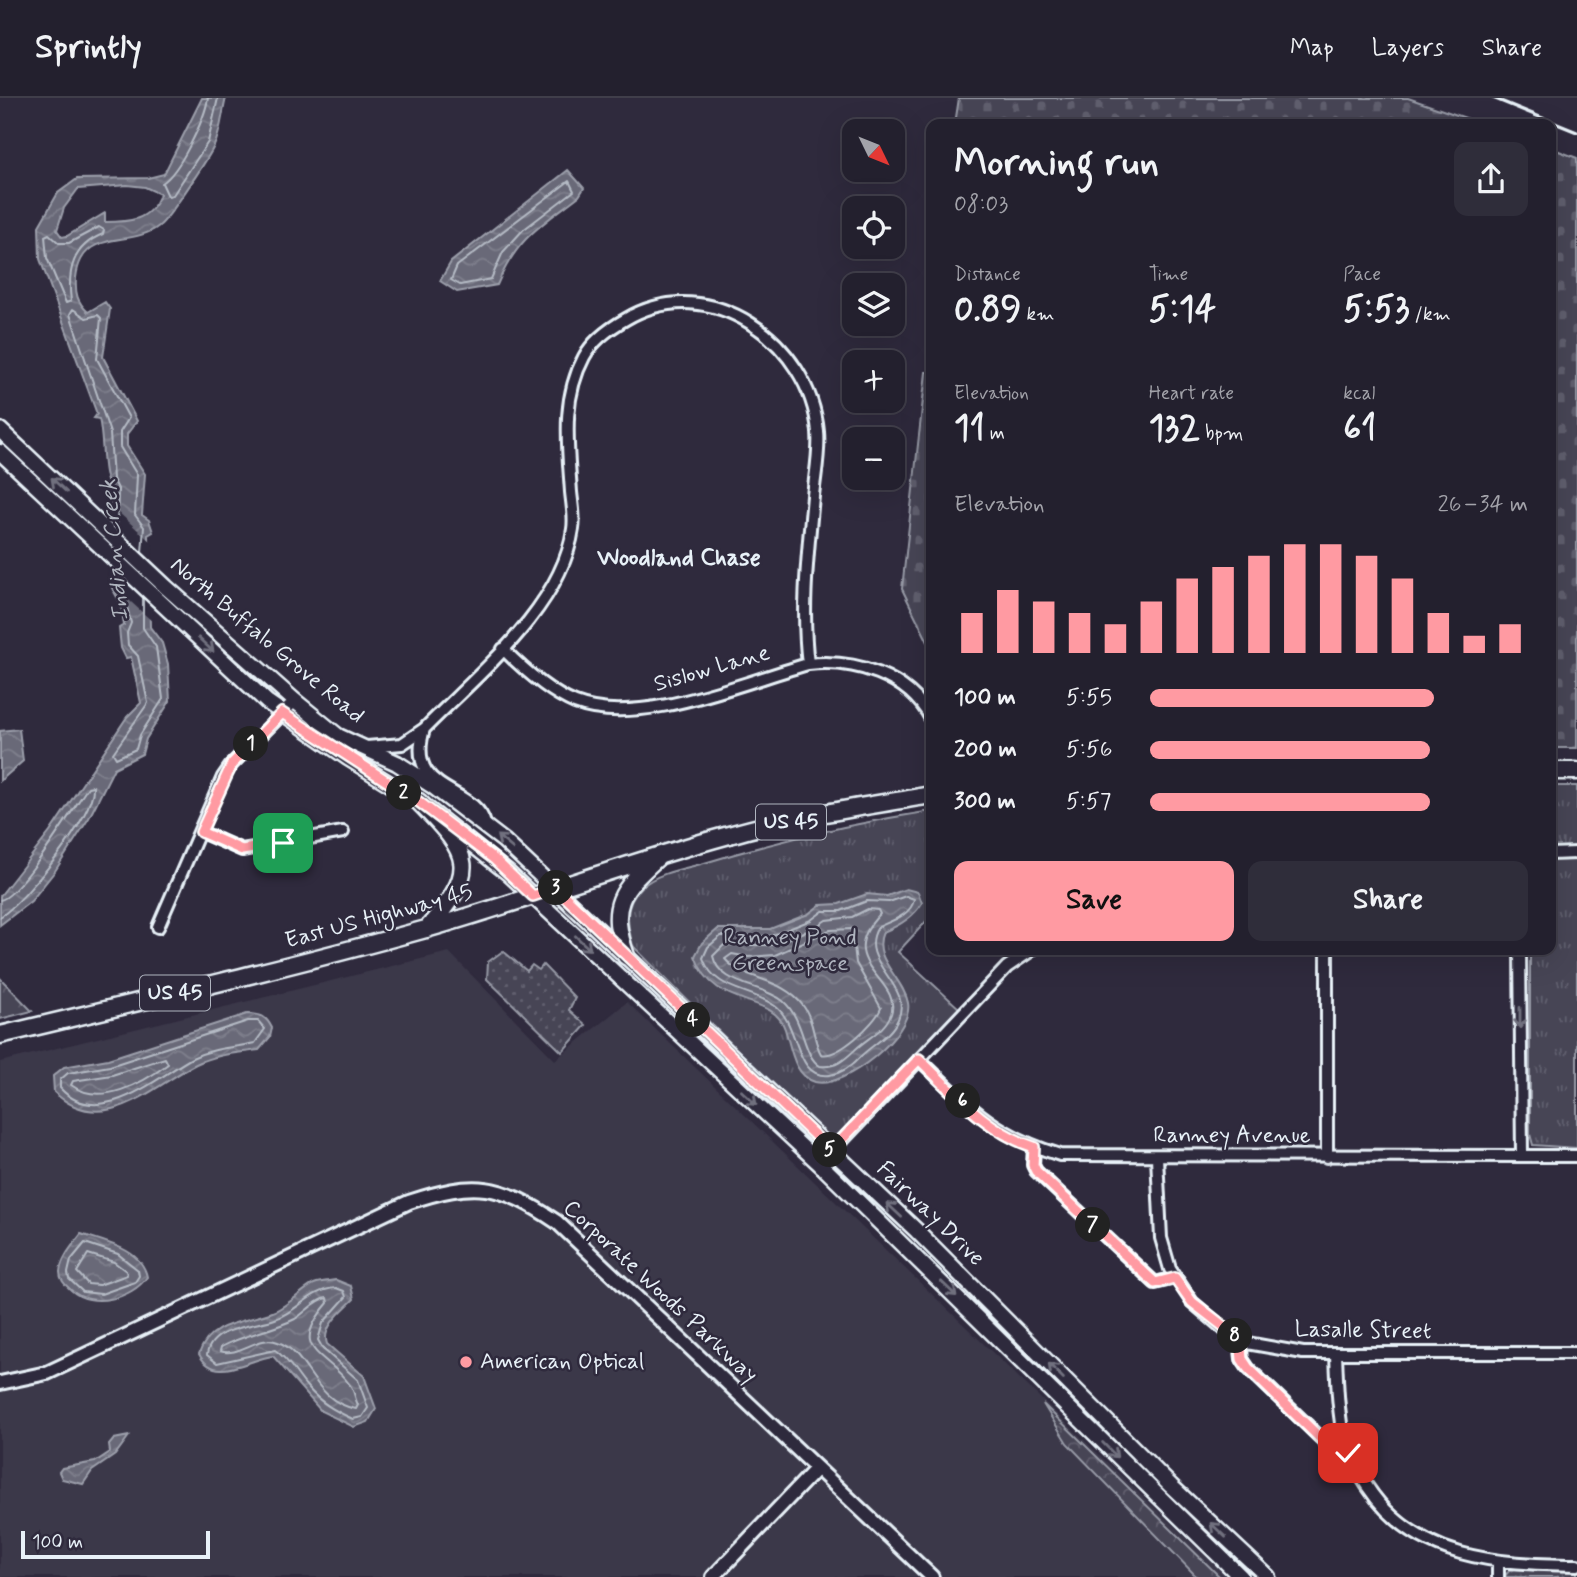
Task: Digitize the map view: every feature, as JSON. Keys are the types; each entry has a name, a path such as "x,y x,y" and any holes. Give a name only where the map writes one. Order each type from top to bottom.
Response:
{"main road":[{"name":"North Buffalo Grove Road","path":"0,430 166,587 295,701 357,746 397,763 431,785 486,827 556,888"},
{"name":"North Buffalo Grove Road","path":"0,452 282,713 419,802 494,859 533,896"},
{"path":"1556,771 1577,771"},
{"name":"East US Highway 45","path":"0,1035 301,963 427,929 732,834 926,796"},
{"path":"419,802 447,831 460,855 463,878 453,898 427,929"},
{"path":"626,956 618,933 617,908 635,880 661,854"},
{"name":"Fairway Drive","path":"556,888 831,1151 1268,1577"},
{"name":"Fairway Drive","path":"533,896 820,1164 1241,1577"}],"street":[{"path":"357,746 379,748 402,744 424,729 503,649 560,576 573,527 566,414 584,355 608,329 649,308 669,304 712,304 742,316 771,339 809,391 818,433 803,589 803,625 808,664"},
{"name":"Sislow Lane","path":"503,649 544,685 575,703 613,712 649,709 808,664 828,662 858,666 882,674 914,697 926,713"},
{"path":"159,927 232,764 295,701"},
{"path":"424,729 420,756 425,770 436,782 475,809 483,817 486,827"},
{"path":"201,832 242,850 343,832"},
{"path":"1556,854 1577,853"},
{"path":"820,1164 1007,967 1025,955"},
{"path":"1326,955 1327,1157"},
{"path":"1520,955 1522,1156"},
{"name":"Ranney Avenue","path":"919,1059 996,1128 1034,1147 1077,1157 1577,1156"},
{"path":"1034,1147 1033,1165 1036,1171 1085,1218 1155,1283 1175,1278"},
{"name":"Lasalle Street","path":"1157,1157 1161,1238 1175,1278 1192,1302 1240,1339 1281,1351 1577,1353"},
{"name":"Corporate Woods Parkway","path":"0,1383 47,1373 409,1202 446,1190 487,1188 524,1199 557,1222 932,1577"},
{"path":"1240,1339 1242,1359 1248,1368 1325,1442 1344,1443"},
{"path":"1336,1353 1344,1443 1373,1495 1409,1531 1442,1549 1498,1561 1577,1565"},
{"path":"713,1577 817,1468"},
{"path":"1498,1561 1498,1577"}],"shaded area":[{"path":"449,952 555,1060 627,1002 1227,1577 0,1577 0,1062"}],"green space":[{"path":"959,98 1408,98 1469,119 956,119"},
{"path":"1556,150 1577,158 1577,748 1556,748"},
{"path":"926,372 926,638 902,589"},
{"path":"1556,786 1577,786 1577,848 1556,848"},
{"name":"Ranney Pond Greenspace","path":"926,812 926,921 898,952 960,1009 843,1132 833,1137 823,1135 633,946 628,915 632,901 642,887 670,872 815,833"},
{"path":"1556,860 1577,860 1577,1148 1533,1145 1530,1134 1530,955 1556,955"},
{"path":"503,951 527,971 532,965 539,970 543,965 575,998 569,1010 586,1025 562,1052 487,979 488,962"},
{"path":"0,978 32,1011 0,1019"},
{"path":"1043,1404 1220,1577 1197,1577 1067,1443"},
{"path":"1518,1568 1577,1568 1577,1577 1504,1577 1509,1571"}],"water":[{"name":"Indian Creek","path":"202,98 226,98 214,146 164,221 147,233 109,241 87,251 80,262 76,278 78,297 88,312 105,302 110,309 103,357 137,421 127,434 127,446 145,474 142,515 149,520 153,532 148,535 150,627 162,643 168,664 170,701 146,739 142,754 114,768 89,818 55,871 31,901 0,925 0,896 50,832 127,717 141,703 131,657 126,658 121,648 119,628 124,625 121,604 112,588 108,499 111,489 106,476 101,427 99,419 94,418 97,414 40,259 39,226 58,193 77,179 148,178 164,174","holes":["127,185 145,187 160,194 156,203 144,215 129,221 105,222 105,213 67,236 62,237 57,230 64,208 78,189"]},
{"path":"568,170 584,188 579,196 521,244 497,285 457,292 440,281 451,262"},
{"path":"19,729 23,761 0,781 0,731"},
{"path":"906,889 918,892 922,903 905,921 883,932 880,942 884,959 905,994 908,1003 907,1015 900,1029 875,1057 843,1077 828,1082 815,1082 797,1067 785,1029 778,1017 768,1009 728,994 715,986 704,974 695,956 702,943 718,929 770,929 808,914 820,905 839,904 867,894 887,896"},
{"path":"247,1014 262,1016 272,1028 270,1037 259,1050 227,1054 196,1064 127,1104 109,1110 91,1111 72,1105 54,1092 53,1076 64,1067 108,1059"},
{"path":"81,1234 130,1253 144,1267 147,1277 140,1285 122,1296 100,1300 79,1296 64,1282 60,1272 65,1257"},
{"path":"336,1280 351,1286 354,1299 330,1325 327,1344 364,1376 376,1409 368,1422 354,1427 321,1411 273,1356 223,1369 206,1363 199,1354 204,1343 220,1329 275,1311 314,1284"},
{"path":"129,1436 115,1455 92,1471 83,1484 62,1479 59,1472 62,1468 95,1462 110,1452 109,1445 114,1439"}],"pier":[{"path":"105,500 152,543 154,623 108,581"}],"railway":[{"path":"1493,98 1545,119"},
{"path":"1556,124 1577,132"}],"place":[{"name":"American Optical","path":"466,1362"}],"district":[{"name":"Woodland Chase","path":"679,558"}],"route":[{"path":"283,843 242,850 201,832 223,777 232,764 282,713 419,802 494,859 533,896 556,888 831,1151 919,1059 980,1116 996,1128 1034,1147 1033,1165 1036,1171 1155,1283 1175,1278 1192,1302 1226,1331 1240,1339 1242,1359 1248,1368 1320,1438 1332,1444 1344,1443 1348,1453"}]}
